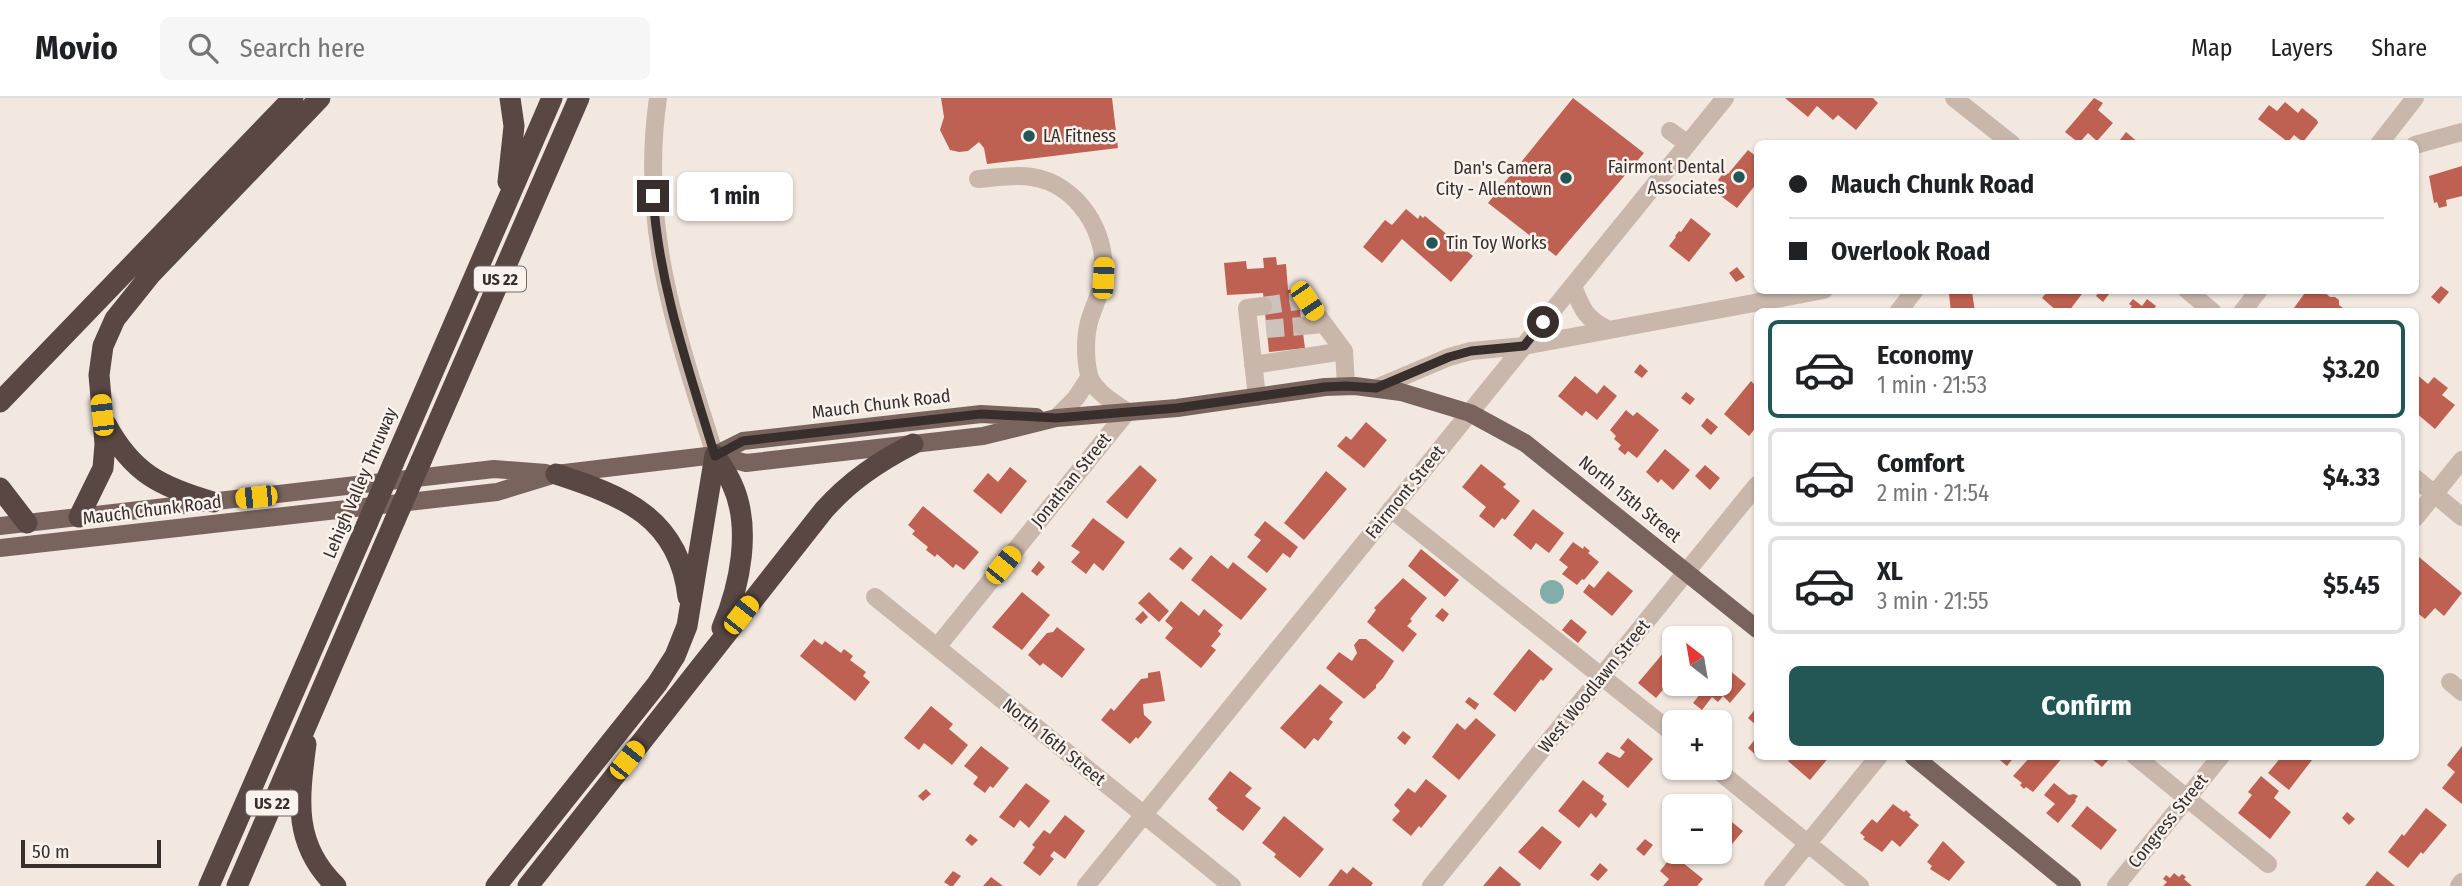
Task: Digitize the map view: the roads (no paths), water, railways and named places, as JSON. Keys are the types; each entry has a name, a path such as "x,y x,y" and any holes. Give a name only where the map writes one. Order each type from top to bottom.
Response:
{"highway":[{"path":"3,402 293,98"},
{"path":"79,517 103,468 105,443 99,389 100,360 115,319 151,274 320,98"},
{"path":"505,205 514,138 509,98"},
{"name":"Lehigh Valley Thruway","path":"209,886 552,98"},
{"name":"US 22","path":"237,886 579,98"},
{"path":"102,415 120,447 145,474 169,488 213,502"},
{"path":"528,886 835,497 873,466 913,444"},
{"path":"496,886 662,678 682,641 690,613 715,456"},
{"path":"708,658 730,608 740,571 741,553 737,500 733,484 715,456"},
{"path":"556,474 619,496 653,521 669,541 680,564 687,587 690,613"},
{"path":"0,488 27,523"},
{"path":"308,721 300,791 301,820 314,860 336,886"}],"main road":[{"name":"Mauch Chunk Road","path":"715,456 743,441 981,414 1056,418 1346,386 1376,388 1427,398 1470,413"},
{"name":"North 15th Street","path":"1470,413 1504,430 1549,460 1754,627"},
{"name":"Mauch Chunk Road","path":"0,548 497,492 556,474 715,456 746,463 984,436 1056,418"},
{"name":"Mauch Chunk Road","path":"0,526 494,469 556,474"},
{"path":"27,523 55,542 79,517"},
{"path":"1918,760 2073,886"}],"street":[{"path":"658,98 652,160 656,233 671,308 715,456"},
{"name":"Fairmont Street","path":"1086,886 1726,98"},
{"path":"1954,98 2006,140"},
{"path":"2382,140 2415,98"},
{"path":"1670,131 1688,144"},
{"path":"2419,144 2462,132"},
{"path":"978,180 1020,175 1047,181 1073,197 1093,223 1099,237 1104,264 1103,278 1088,324 1089,378 1076,398 1056,418"},
{"path":"1573,286 1585,314 1609,330"},
{"name":"Mauch Chunk Road","path":"1376,388 1449,357 1471,351 1524,346 1802,294"},
{"path":"1901,308 1912,294"},
{"path":"2192,294 2208,308"},
{"path":"2245,308 2256,294"},
{"path":"1298,301 1307,301 1344,351 1346,386"},
{"path":"1257,397 1253,365 1258,330 1247,308 1263,306"},
{"path":"1302,326 1323,324"},
{"path":"1253,365 1344,351"},
{"path":"1089,378 1104,395 1127,412"},
{"name":"Jonathan Street","path":"937,647 1127,412"},
{"path":"2419,513 2462,460"},
{"path":"2419,481 2462,517"},
{"name":"West Woodlawn Street","path":"1431,886 1754,489"},
{"path":"1391,509 1662,725"},
{"name":"North 16th Street","path":"875,597 1232,886"},
{"path":"1773,886 1876,760"},
{"path":"2140,760 2268,864"},
{"name":"Congress Street","path":"2116,886 2218,760"},
{"path":"1730,780 1860,886"}],"water":[{"path":"1552,580 1561,583 1564,592 1561,601 1552,604 1543,601 1540,592 1543,583"}],"tunnel":[{"path":"1263,306 1298,301"},
{"path":"1266,329 1302,326"}],"place":[{"name":"LA Fitness","path":"1029,136"},
{"name":"Fairmont Dental Associates","path":"1739,177"},
{"name":"Dan's Camera City - Allentown","path":"1566,178"},
{"name":"Tin Toy Works","path":"1432,243"}]}
